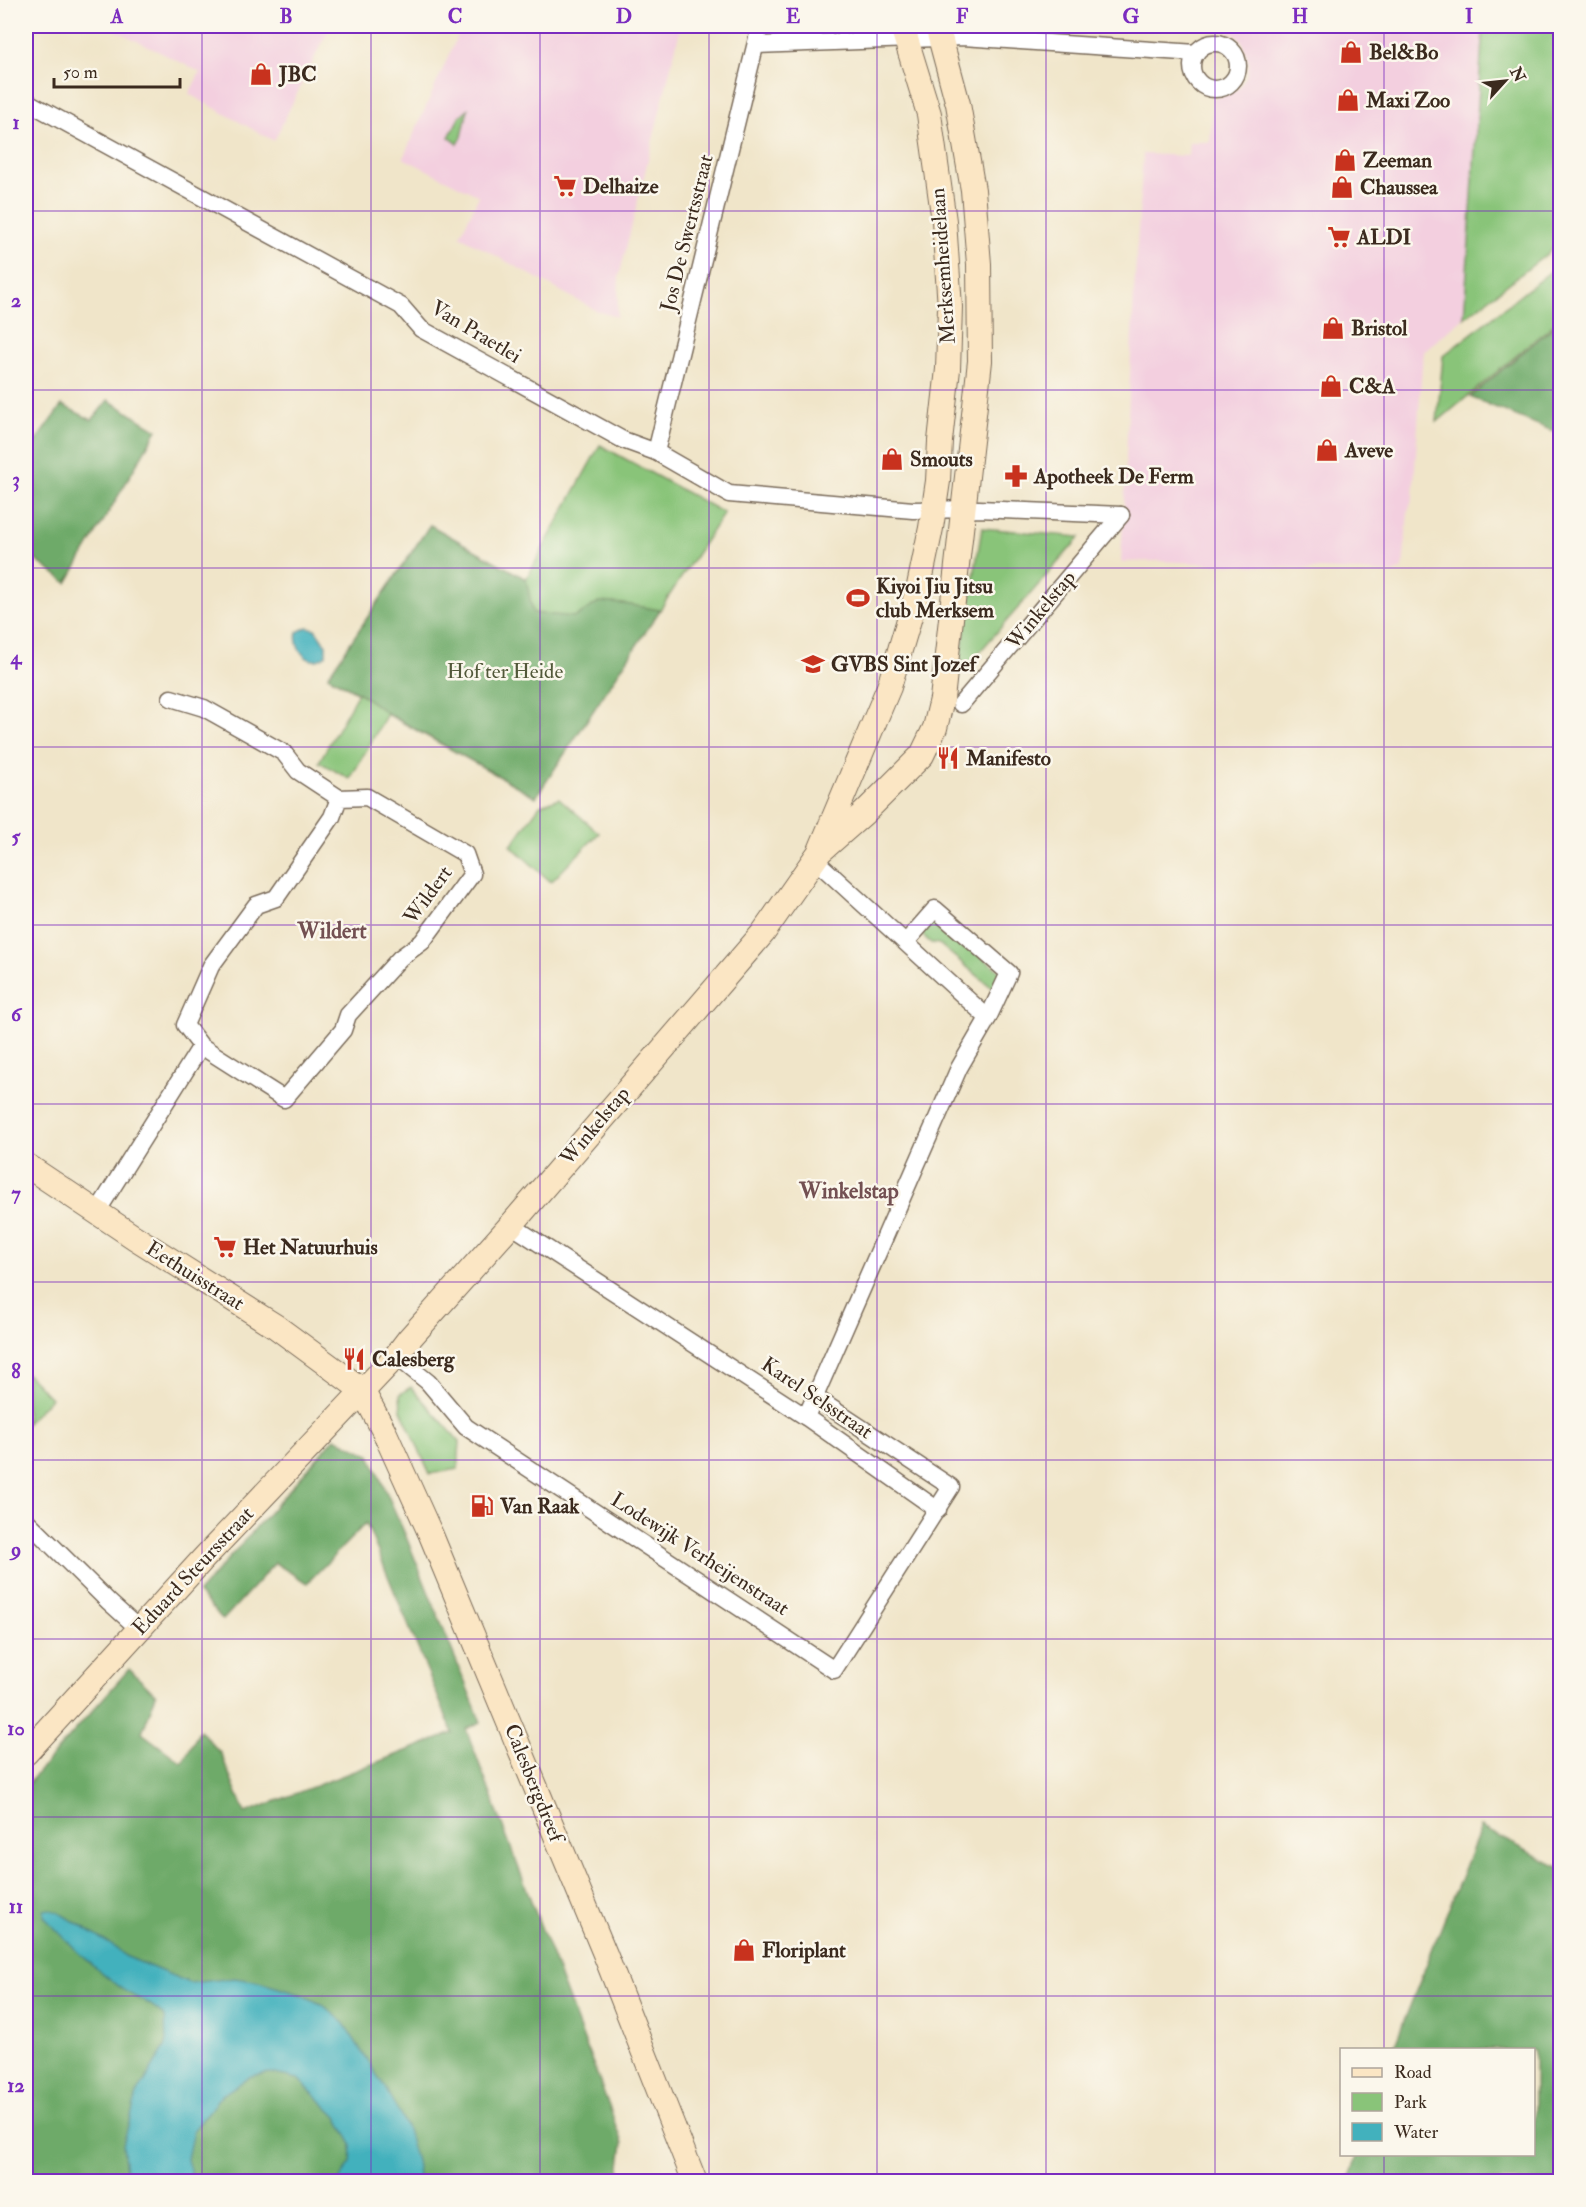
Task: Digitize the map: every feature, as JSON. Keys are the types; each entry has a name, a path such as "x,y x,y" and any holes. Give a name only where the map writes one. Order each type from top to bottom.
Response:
{"street":[{"name":"Jos De Swertsstraat","path":"656,452 760,26"},
{"path":"756,45 904,32 939,32 974,37 1196,53"},
{"name":"Merksemheidelaan","path":"904,32 928,114 944,221 949,297 948,369 934,510"},
{"name":"Merksemheidelaan","path":"939,32 958,104 973,190 979,264 980,361 964,510"},
{"name":"Van Praetlei","path":"26,101 401,306 421,329 623,440 656,452 729,494 934,510 964,510"},
{"name":"Winkelstap","path":"817,856 838,802 889,687 918,586 934,510"},
{"name":"Winkelstap","path":"362,1390 396,1356 511,1225 763,933 817,856 922,755 934,729 942,699 964,510 1121,515 961,704"},
{"path":"171,698 204,708 284,753 298,771 339,798"},
{"name":"Wildert","path":"367,797 465,854 472,874 422,942 400,958 348,1015 343,1030 284,1099 201,1046 185,1025 211,966 256,905 276,898 332,817 339,798 367,797"},
{"path":"817,856 988,1018"},
{"path":"806,1417 959,1068 988,1018 1009,973 935,909 906,942"},
{"path":"97,1212 201,1046"},
{"name":"Eethuisstraat","path":"26,1165 275,1326 362,1390"},
{"name":"Karel Selsstraat","path":"511,1225 806,1417 938,1510 951,1487 816,1398"},
{"name":"Lodewijk Verheijenstraat","path":"396,1356 428,1382 466,1427 834,1670 938,1510"},
{"name":"Eduard Steursstraat","path":"26,1753 362,1390"},
{"name":"Calesbergdreef","path":"362,1390 389,1440 431,1535 695,2181"},
{"path":"26,1520 139,1629"}],"shaded area":[{"path":"107,26 330,26 274,141 189,94 200,72"},
{"path":"462,26 681,26 619,277 617,317 597,311 460,236 479,196 403,158"},
{"path":"1217,26 1491,26 1475,308 1423,352 1413,497 1408,512 1403,568 1393,573 1158,561 1121,562 1143,154 1188,156 1189,142 1210,142 1213,98 1239,88 1247,75 1249,64 1243,43 1236,35"}],"green space":[{"path":"1483,26 1560,26 1560,238 1547,254 1464,318"},
{"path":"468,109 462,137 458,144 449,137 460,116"},
{"path":"1560,264 1560,319 1437,422 1443,356"},
{"path":"1560,321 1560,434 1470,397"},
{"path":"108,400 157,430 67,583 26,553 26,454 62,405 92,420"},
{"name":"Hof ter Heide","path":"600,445 724,513 536,797 387,714 350,779 319,762 358,693 328,676 430,525 526,579"},
{"name":"Hof ter Heide","path":"430,525 526,579 533,613 575,617 599,602 660,610 536,797 387,713 359,693 328,676"},
{"path":"982,528 1080,537 970,663 960,660"},
{"path":"559,798 599,833 551,882 511,846 540,805"},
{"path":"933,918 1002,973 996,991 939,944 931,943 919,932"},
{"path":"26,1373 51,1398 26,1424"},
{"path":"411,1387 460,1442 458,1469 430,1474 401,1410 400,1394"},
{"path":"335,1438 370,1455 405,1534 481,1722 466,1729 623,2143 618,2181 26,2182 26,1786 129,1669 156,1695 142,1733 182,1763 200,1730 221,1754 245,1813 453,1733 366,1523 307,1583 275,1563 223,1620 198,1593"},
{"path":"1481,1827 1560,1868 1560,2181 1349,2181 1357,2156 1535,2156 1535,2048 1393,2048"}],"water":[{"path":"307,627 315,629 326,645 326,655 320,659 309,659 300,651 296,638 297,632"},
{"path":"44,1910 58,1912 118,1949 125,1956 190,1983 234,1978 255,1981 303,1995 323,2005 343,2022 384,2086 406,2126 419,2181 339,2181 351,2163 352,2145 337,2117 298,2079 270,2073 251,2076 222,2095 193,2131 187,2159 193,2181 129,2181 123,2144 137,2094 166,2045 165,2017 154,2007 119,1987 89,1962 44,1917"}],"place":[{"name":"Bel&Bo","path":"1351,52"},
{"name":"JBC","path":"261,74"},
{"name":"Maxi Zoo","path":"1348,100"},
{"name":"Zeeman","path":"1345,160"},
{"name":"Delhaize","path":"565,186"},
{"name":"Chaussea","path":"1342,187"},
{"name":"ALDI","path":"1339,237"},
{"name":"Bristol","path":"1333,328"},
{"name":"C&A","path":"1331,386"},
{"name":"Aveve","path":"1327,450"},
{"name":"Smouts","path":"892,459"},
{"name":"Apotheek De Ferm","path":"1016,476"},
{"name":"Kiyoi Jiu Jitsu club Merksem","path":"858,598"},
{"name":"GVBS Sint Jozef","path":"813,664"},
{"name":"Manifesto","path":"948,758"},
{"name":"Het Natuurhuis","path":"225,1247"},
{"name":"Calesberg","path":"354,1359"},
{"name":"Van Raak","path":"482,1506"},
{"name":"Floriplant","path":"744,1950"}],"district":[{"name":"Wildert","path":"332,931"},
{"name":"Winkelstap","path":"849,1191"}]}
